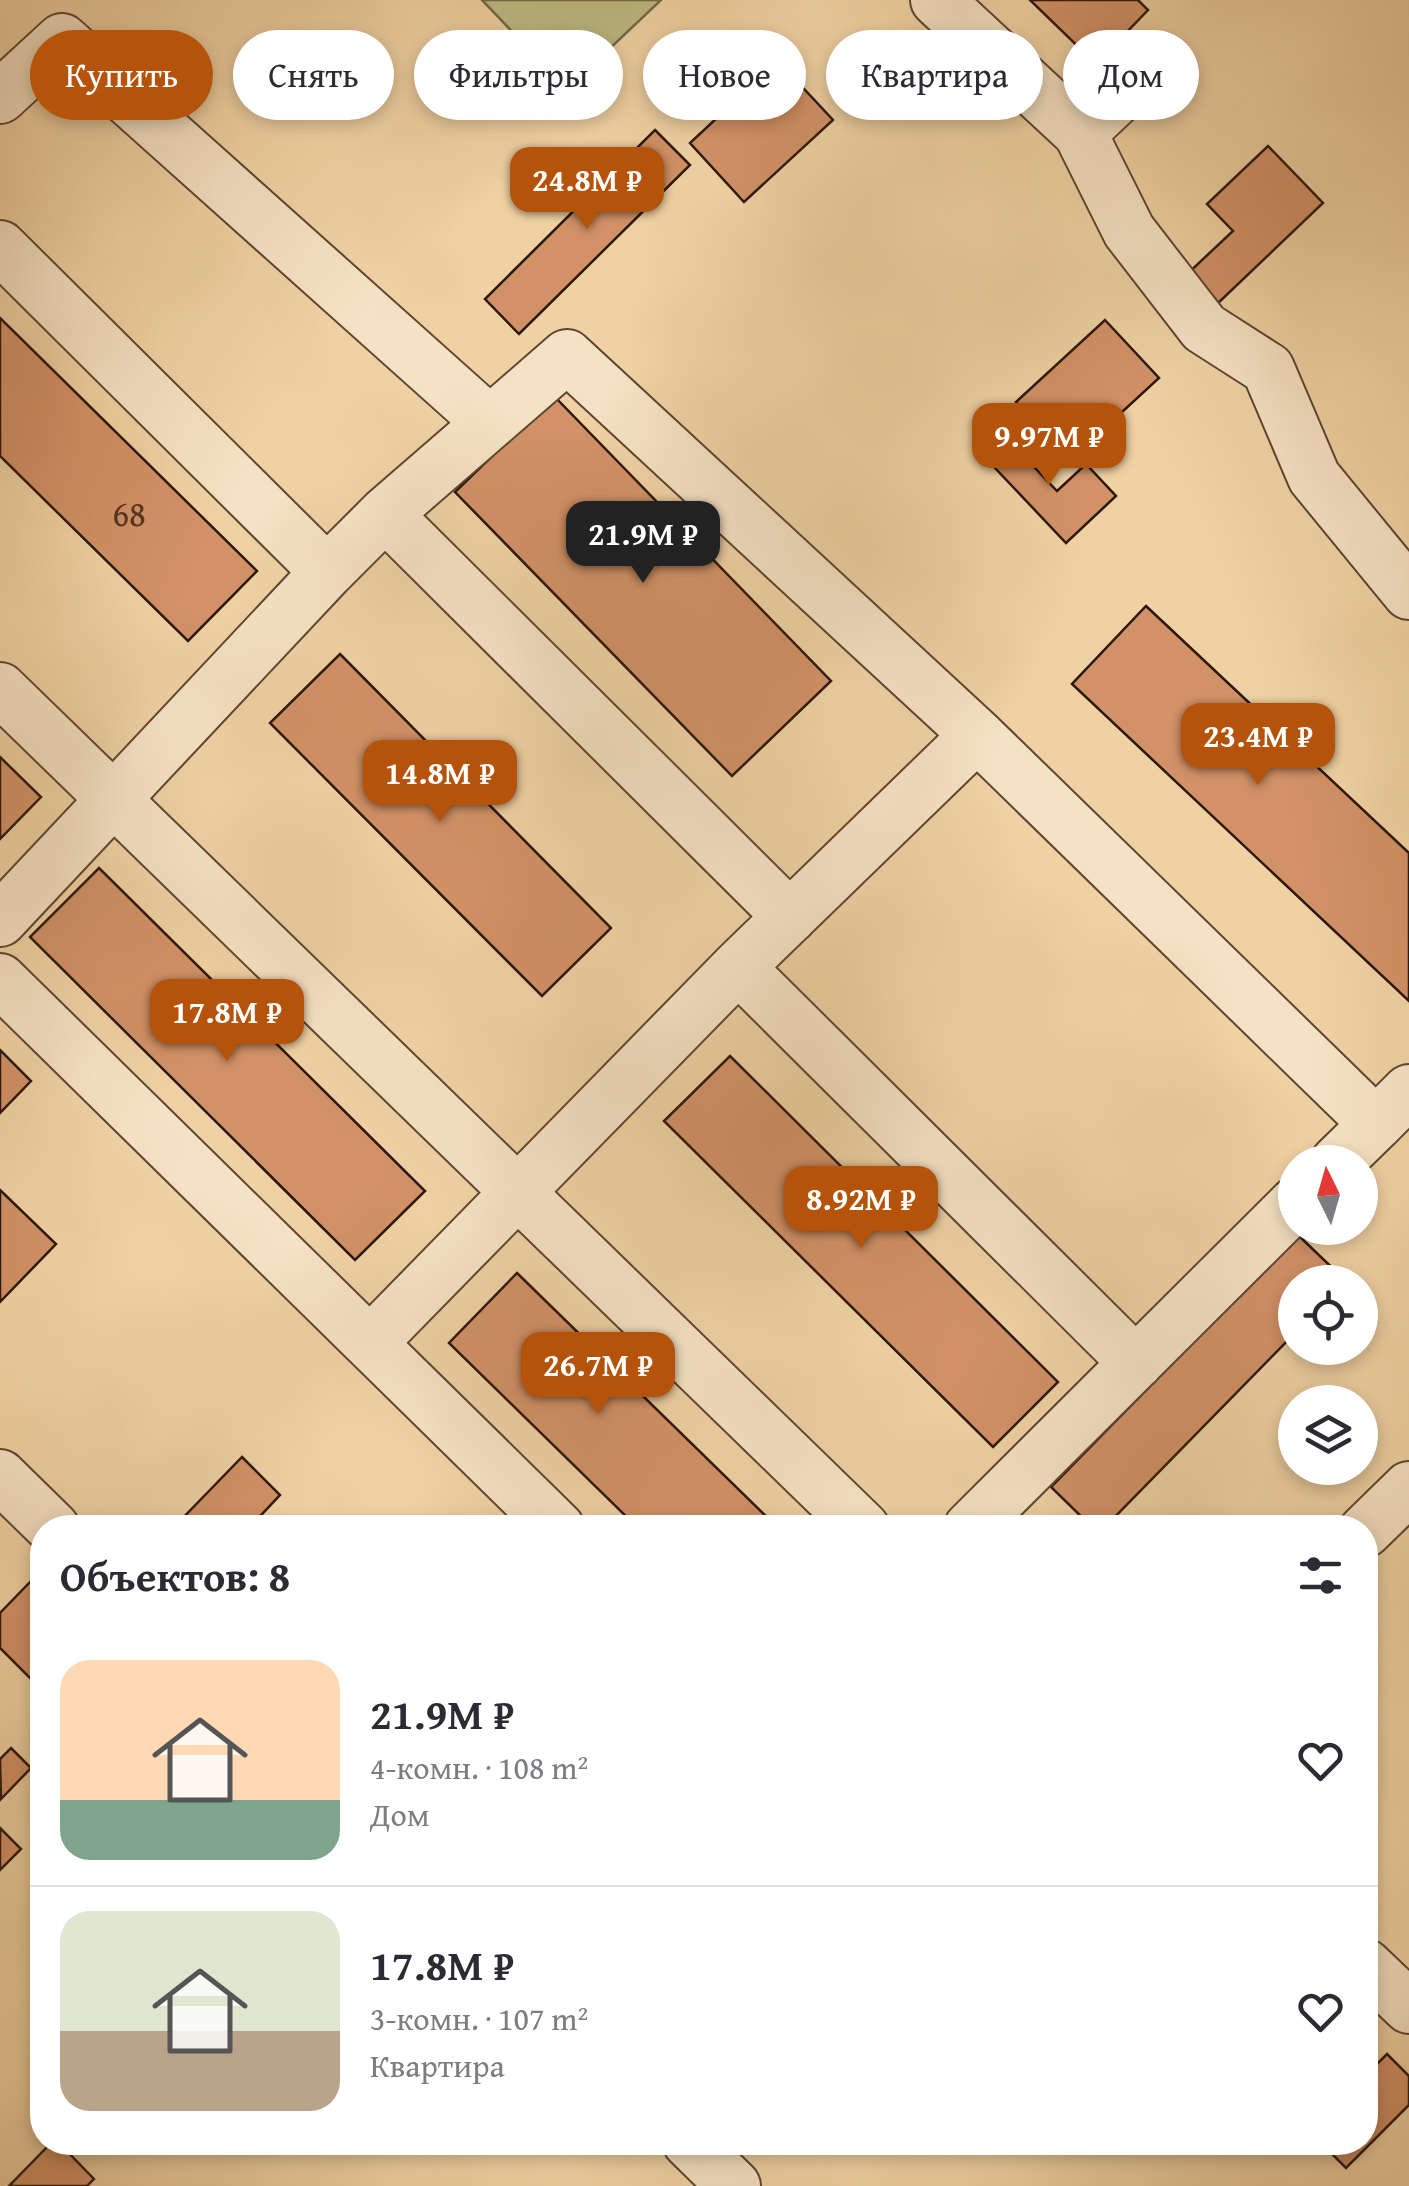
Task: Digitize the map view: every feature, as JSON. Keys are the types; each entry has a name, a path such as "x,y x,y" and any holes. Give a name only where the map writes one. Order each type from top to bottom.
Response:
{"street":[{"path":"936,0 1080,134 1130,231 1204,328 1268,368 1314,477 1409,592"},
{"path":"0,96 62,40 490,423"},
{"path":"1080,134 1095,120"},
{"path":"0,247 327,572"},
{"path":"0,920 327,572 386,514 567,356 977,735 1392,1108 1354,1145"},
{"path":"386,514 790,917"},
{"path":"0,689 850,1515"},
{"path":"370,1344 738,966 977,735"},
{"path":"738,966 1136,1362"},
{"path":"0,980 545,1515"},
{"path":"983,1515 1278,1221"},
{"path":"0,1476 40,1515"},
{"path":"1378,1518 1409,1488"},
{"path":"1378,1977 1409,2007"}],"shaded area":[{"path":"482,0 661,0 623,36 623,30 511,30"}],"building":[{"path":"1030,0 1138,0 1148,10 1129,30 1063,32"},
{"path":"806,91 826,112 826,120 833,120 744,202 690,143 715,120 806,120"},
{"path":"655,130 690,165 519,334 485,299"},
{"path":"1268,146 1323,203 1215,306 1185,276 1233,231 1207,204"},
{"path":"0,318 257,571 188,641 0,456"},
{"path":"1105,320 1159,378 1070,460 1016,402"},
{"path":"554,396 831,681 732,776 455,492"},
{"path":"998,429 1057,491 1086,464 1116,496 1066,543 977,449"},
{"path":"1146,606 1409,853 1409,1001 1072,684"},
{"path":"340,654 611,928 542,996 270,723"},
{"path":"0,757 41,797 0,839"},
{"path":"99,868 425,1191 355,1260 30,937"},
{"path":"0,1050 31,1081 0,1113"},
{"path":"730,1056 1058,1382 993,1447 664,1121"},
{"path":"0,1190 56,1244 0,1302"},
{"path":"1288,1245 1308,1245 1329,1265 1278,1265 1278,1350 1117,1515 1080,1515 1051,1487"},
{"path":"517,1273 765,1515 625,1515 449,1343"},
{"path":"242,1457 280,1495 261,1515 186,1515"},
{"path":"30,1582 30,1678 0,1648 0,1613"},
{"path":"11,1748 30,1767 1,1799 0,1759"},
{"path":"0,1828 21,1849 0,1870"},
{"path":"1387,2054 1409,2076 1409,2105 1378,2136 1378,2063"},
{"path":"39,2155 71,2155 94,2179 87,2186 9,2186"},
{"path":"1333,2155 1359,2155 1346,2168"}]}
